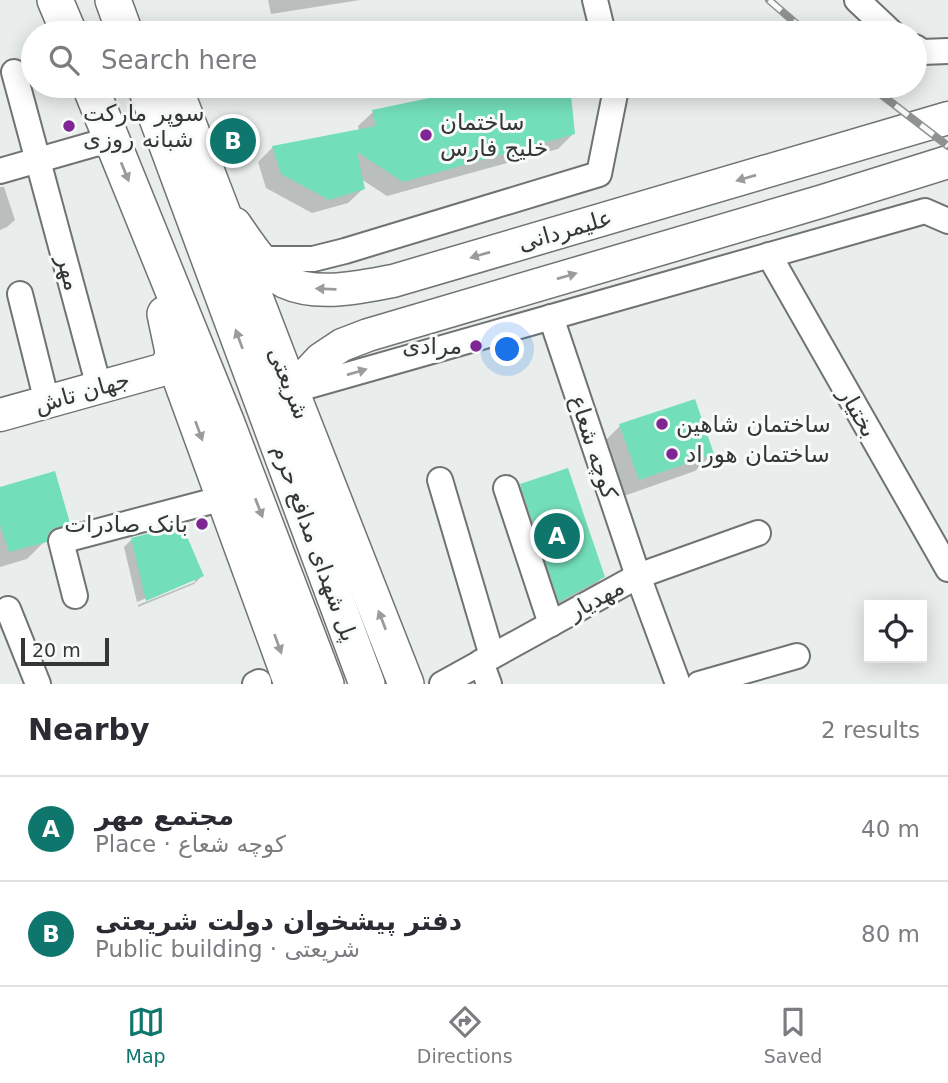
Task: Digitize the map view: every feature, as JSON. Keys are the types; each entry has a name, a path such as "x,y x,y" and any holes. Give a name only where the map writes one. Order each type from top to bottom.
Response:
{"main road":[{"path":"55,0 64,21"},
{"path":"113,0 121,21"},
{"path":"95,98 146,224 173,367 224,498 266,684"},
{"name":"شریعتی","path":"150,98 277,397 406,684"},
{"name":"شریعتی","path":"176,98 216,197 277,397"},
{"name":"پل شهدای مدافع حرم","path":"146,224 226,421 326,684"},
{"name":"پل شهدای مدافع حرم","path":"277,397 367,684"}],"street":[{"path":"595,0 600,21"},
{"path":"857,0 879,21"},
{"path":"927,52 948,51"},
{"name":"مهر","path":"14,72 21,98"},
{"name":"مهر","path":"21,98 99,387"},
{"path":"260,259 313,259 599,174 614,98"},
{"name":"علیمردانی","path":"216,197 260,259 284,282 310,289 339,290 393,281 948,118"},
{"path":"0,171 112,139"},
{"name":"علیمردانی","path":"277,397 321,359 342,345 368,335 948,162"},
{"path":"277,397 925,211 948,222"},
{"name":"بختیار","path":"769,255 948,569"},
{"path":"20,294 47,402"},
{"name":"کوچه شعاع","path":"551,317 638,576 678,684"},
{"name":"جهان تاش","path":"0,415 173,367"},
{"path":"440,480 487,668"},
{"path":"506,488 551,624"},
{"path":"75,596 61,541 224,498"},
{"name":"مهدیار","path":"442,684 487,668 551,624 638,576 758,533"},
{"path":"8,610 38,684"},
{"path":"699,684 797,656"}],"building":[{"path":"430,98 571,98 575,134 403,182 357,152 365,189 329,200 281,174 272,146 376,126 372,110"},
{"path":"695,399 714,454 639,480 619,424"},
{"path":"568,468 605,577 559,602 520,484"},
{"path":"55,471 70,523 51,530 47,542 9,552 0,525 0,487"},
{"path":"182,525 204,576 146,601 131,538"}],"railway":[{"path":"769,0 793,21"},
{"path":"886,98 948,146"}],"place":[{"name":"سوپر مارکت شبانه روزی","path":"69,126"},
{"name":"ساختمان خلیج فارس","path":"426,135"},
{"name":"دفتر پیشخوان دولت شریعتی","path":"233,141"},
{"name":"مرادی","path":"476,346"},
{"name":"ساختمان شاهین","path":"662,424"},
{"name":"ساختمان هوراد","path":"672,454"},
{"name":"بانک صادرات","path":"202,524"},
{"name":"مجتمع مهر","path":"557,536"}]}
